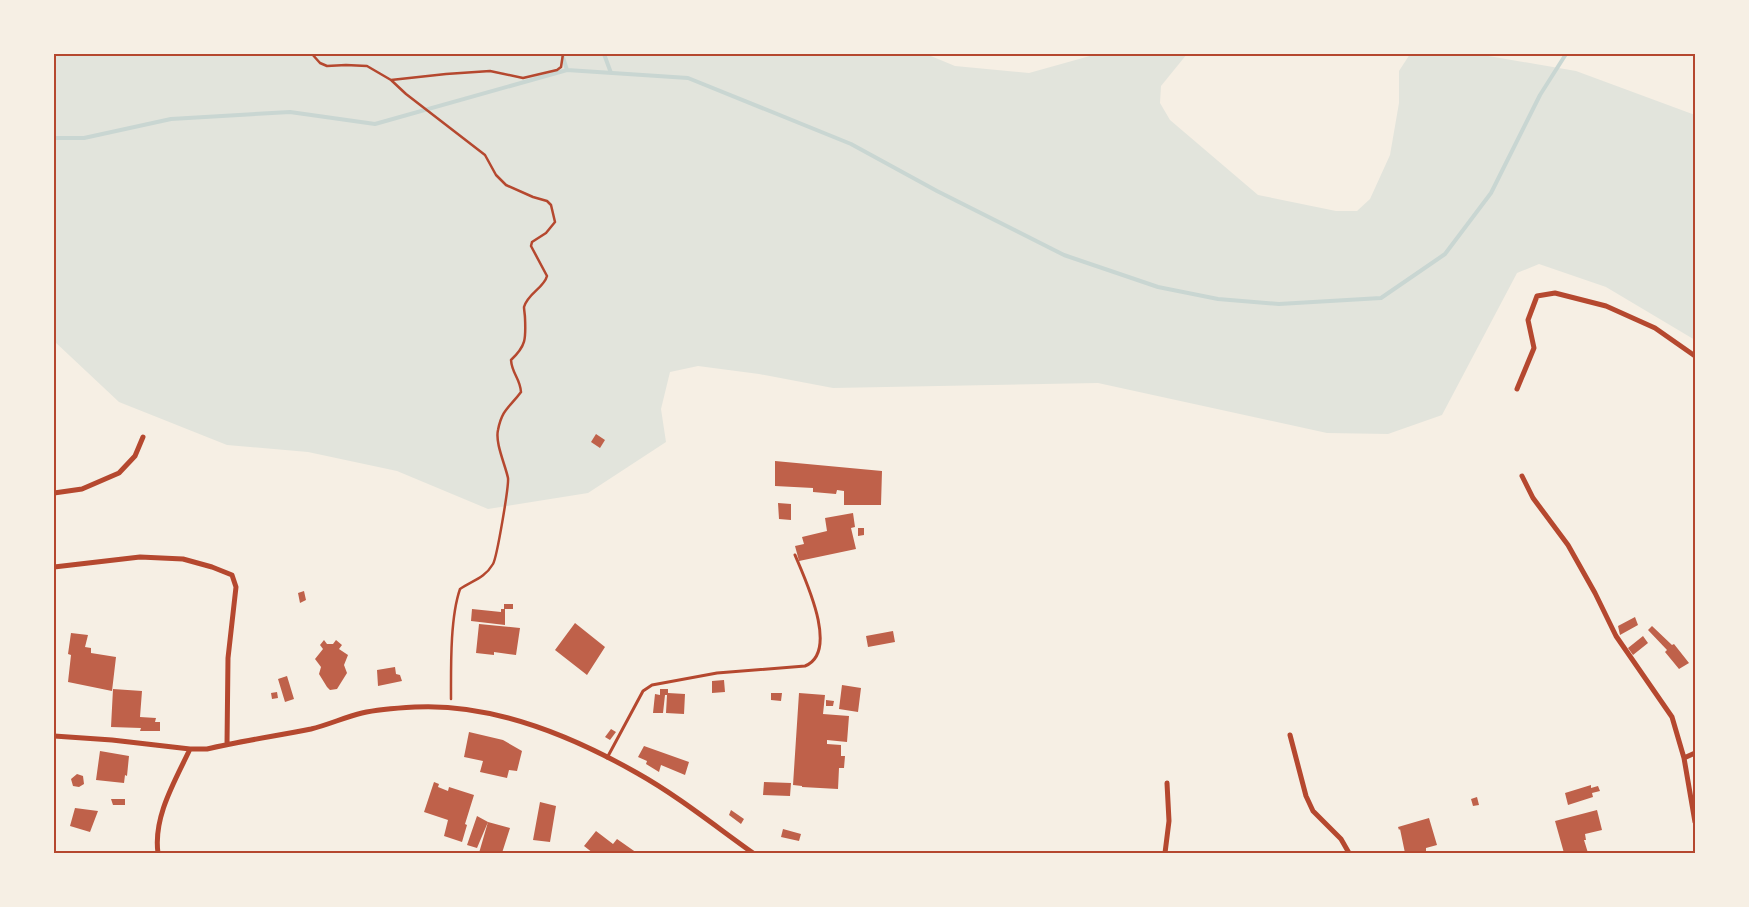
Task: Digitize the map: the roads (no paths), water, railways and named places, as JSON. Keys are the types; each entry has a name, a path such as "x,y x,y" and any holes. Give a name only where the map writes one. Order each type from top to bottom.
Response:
{"street":[{"path":"1517,389 1534,348 1528,320 1537,296 1555,293 1606,306 1655,328 1695,356"},
{"path":"54,493 82,489 119,473 135,456 143,437"},
{"path":"1522,476 1533,498 1568,545 1596,592 1616,636 1672,717 1684,758 1695,822"},
{"path":"54,567 140,556 184,559 212,566 232,575 236,587 228,658 228,744"},
{"path":"54,736 190,750 207,749 313,728 361,713 416,707 450,708 480,712 538,726 637,773 666,791 753,853"},
{"path":"1290,735 1306,796 1314,811 1341,839 1349,853"},
{"path":"158,853 157,845 161,818 168,795 190,750"},
{"path":"1684,758 1695,753"},
{"path":"1165,853 1168,821 1167,783"}],"lane":[{"path":"607,758 643,691 652,686 717,673 805,666 812,663 817,657 821,639 815,608 794,555"}],"waterway":[{"path":"562,54 567,70"},
{"path":"604,54 611,73"},
{"path":"54,138 84,138 171,119 290,112 375,124 567,70 688,78 851,144 937,191 1064,255 1158,287 1218,299 1279,304 1381,298 1445,254 1491,193 1540,95 1566,54"}]}
